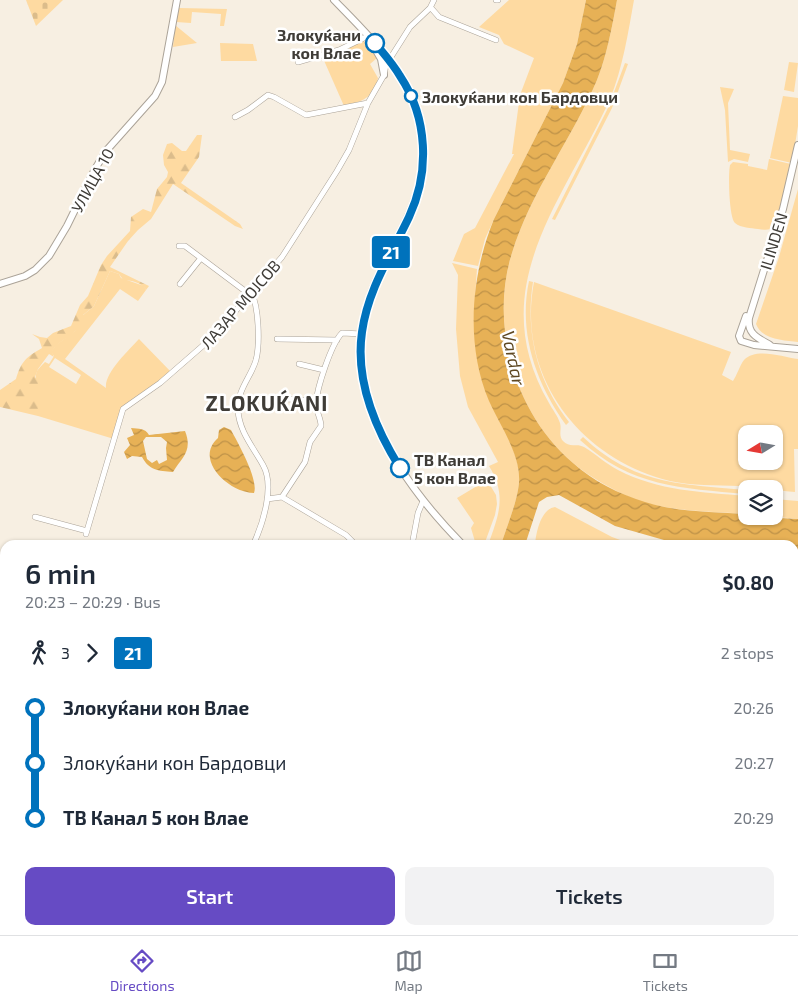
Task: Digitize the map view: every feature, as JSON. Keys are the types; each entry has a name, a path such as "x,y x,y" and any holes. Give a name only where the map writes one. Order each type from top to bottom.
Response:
{"street":[{"name":"УЛИЦА 10","path":"0,284 25,276 35,270 49,256 67,226 106,151 155,96 162,82 177,0"},
{"path":"334,0 394,67 409,90 420,121 423,144 422,174 418,193 409,216 373,287 362,334 362,369 373,416 393,457 423,501 458,540"},
{"name":"ЛАЗАР МОЈСОВ","path":"35,517 87,532 123,409 160,383 203,347 282,257 352,144 368,103 384,75 386,65 410,27 430,8 434,0"},
{"path":"430,8 439,17 496,40"},
{"path":"298,62 339,50 369,37"},
{"path":"369,37 380,59 384,75 394,67"},
{"path":"235,117 268,95 274,96 306,115 368,103"},
{"name":"ILINDEN","path":"770,345 754,336 750,330 748,320 784,209 798,145"},
{"path":"179,246 186,246 250,293 255,299 258,314 256,359 240,394 238,413 241,427 247,440 266,472 267,499 256,540"},
{"path":"180,284 201,258"},
{"name":"ILINDEN","path":"752,306 743,323 739,339 746,343 770,345"},
{"path":"282,497 305,462 310,442 321,426 316,401 324,370 337,340 342,333 362,334"},
{"path":"277,339 337,340"},
{"path":"770,345 798,350"},
{"path":"299,364 324,370"},
{"path":"272,398 316,401"},
{"path":"267,499 282,497 346,535 351,540"},
{"path":"413,540 418,513 423,501"}],"green space":[{"path":"26,0 63,0 36,26"},
{"path":"509,0 586,0 577,44 563,83 494,219 485,239 478,266 453,261 464,234 475,228 514,154 512,154 520,95 534,58 504,44 499,35 479,27"},
{"path":"617,0 634,0 625,50 615,87 553,209 537,246 527,283 524,321 530,361 559,420 561,437 565,443 584,447 618,470 649,482 697,492 738,495 738,513 690,510 647,503 610,488 595,479 573,463 553,443 536,420 522,394 512,367 506,338 504,309 506,281 512,253 530,208 597,80 611,31"},
{"path":"179,8 227,9 224,26 220,26 221,14 192,12 191,23 176,22"},
{"path":"175,25 197,43 173,47"},
{"path":"362,38 377,58 370,64 378,78 370,95 356,103 344,106 322,56"},
{"path":"220,43 253,44 257,61 221,61"},
{"path":"789,62 798,63 794,92 784,90"},
{"path":"625,63 628,64 612,108 555,220 552,219 608,108"},
{"path":"720,87 734,89 728,103 730,150 750,154 748,162 734,159 728,162 725,110"},
{"path":"783,96 798,98 798,126 792,163 770,158"},
{"path":"197,135 202,135 199,157 181,183 240,224 243,229 235,226 173,184 151,219 128,241 110,267 149,286 146,290 140,284 133,281 124,281 119,274 110,271 94,306 83,315 87,322 80,323 75,332 58,344 52,352 54,357 49,354 38,369 35,377 38,382 38,416 0,407 0,390 16,379 25,361 42,348 39,339 32,334 47,338 53,333 71,326 80,305 88,296 101,265 130,231 131,217 143,209 151,212 157,189 167,177 168,172 164,165 163,155 167,144 172,143 182,151 186,151"},
{"path":"769,159 791,164 776,225 765,230 740,226 735,223 731,213 730,165 733,162 748,164 748,166 767,170"},
{"path":"798,189 798,342 780,340 768,336 756,324 779,257"},
{"path":"452,263 477,269 475,326 477,355 487,395 511,445 519,470 516,498 503,540 490,540 498,514 499,496 495,476 489,466 498,462 468,407 460,376 456,329 458,275"},
{"path":"110,271 119,274 121,278 144,286 146,290 138,301 120,289 65,359 106,388 106,382 113,369 139,339 172,373 127,405 114,439 38,416 37,371 45,362 49,364 54,356 51,352 56,345 75,331 82,316 94,306","holes":["55,358 81,375 76,384 49,367"]},
{"path":"529,281 533,282 531,319 536,355 541,373 549,390 569,422 566,425 546,392 532,357 526,320 526,300"},
{"path":"534,282 731,352 722,375 733,381 744,360 749,356 762,353 798,359 798,449 794,449 795,492 783,491 783,480 738,480 738,486 678,483 638,470 608,454 583,433 562,408 545,380 535,350 531,317"},
{"path":"583,437 602,453 621,465 640,473 679,483 738,489 738,493 678,487 638,476 599,456 580,440"},
{"path":"487,480 496,495 497,504 486,540 475,540 471,528 474,523 457,498"},
{"path":"783,500 798,501 798,519 783,518"},
{"path":"555,507 620,540 536,540 540,522 550,509"}],"water":[{"path":"586,0 617,0 604,61 597,80 530,208 512,253 506,281 504,309 506,338 512,367 522,394 536,420 553,443 581,470 616,491 635,499 669,508 738,514 738,525 783,525 783,518 798,519 798,540 664,540 615,526 559,495 547,497 539,502 527,540 503,540 516,498 519,472 509,441 489,401 481,379 474,333 476,286 480,263 494,219 563,83 577,44"},
{"path":"224,427 231,430 247,462 255,487 254,493 235,488 218,474 212,465 211,447 218,438 219,430"},
{"path":"131,428 144,430 149,435 185,431 188,444 187,449 173,472 158,470 148,465 142,457 132,456 127,459 124,452 130,445 127,438 134,435","holes":["146,437 161,437 167,442 167,460 159,464 157,460 152,463 147,459 143,441"]}],"bus line":[{"name":"21","path":"375,43 409,90 420,121 423,144 422,174 415,203 373,287 363,326 361,345 362,369 373,416 385,443 400,468"}],"place":[{"name":"Злокуќани кон Влае","path":"375,43"},
{"name":"Злокуќани кон Бардовци","path":"411,96"},
{"name":"ТВ Канал 5 кон Влае","path":"400,468"}],"district":[{"name":"ZLOKUḰANI","path":"267,402"}],"water label":[{"name":"Vardar","path":"514,358"}]}
